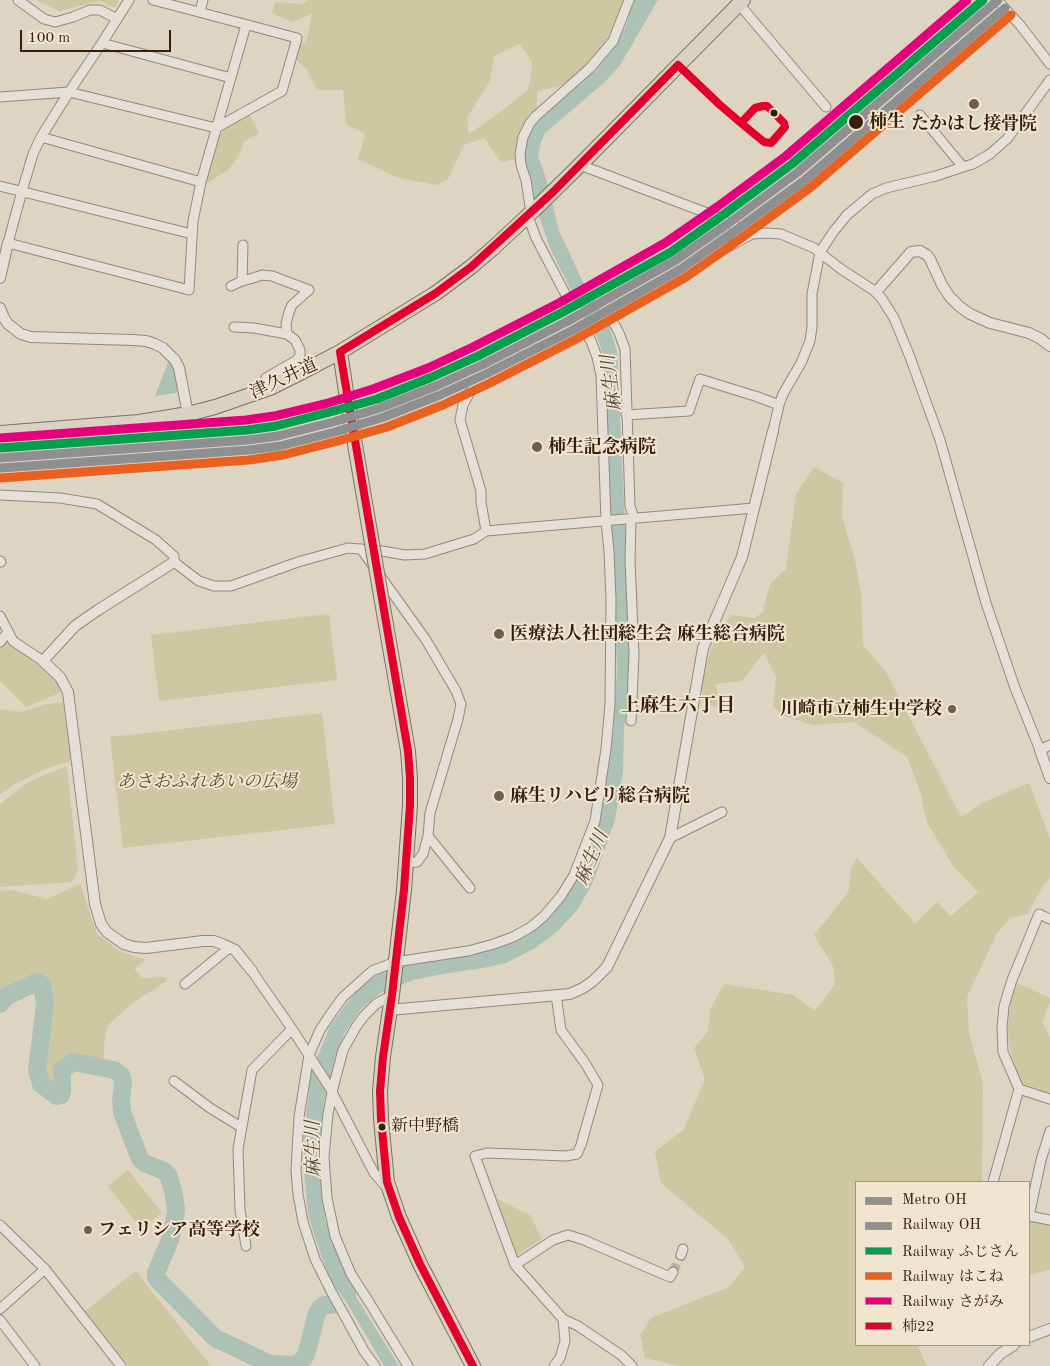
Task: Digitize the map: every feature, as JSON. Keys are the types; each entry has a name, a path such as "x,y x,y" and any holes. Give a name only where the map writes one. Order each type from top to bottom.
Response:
{"main road":[{"name":"津久井道","path":"0,433 139,422 188,414 270,388 340,352 436,293 471,267 553,192 716,27 743,3"},
{"path":"340,352 408,751 410,778 404,890 380,1091 382,1135 389,1190 420,1264 473,1366"}],"street":[{"path":"18,0 44,19 55,22 90,10 100,10 117,19"},
{"path":"0,278 33,154 41,137 69,92 129,0"},
{"path":"0,97 69,92 216,128 282,91 297,38 153,0"},
{"path":"200,12 203,0"},
{"path":"569,301 536,238 526,180 520,165 523,137 530,122 590,68 613,41 629,0"},
{"path":"997,0 1020,25 1050,64"},
{"path":"743,3 826,107"},
{"path":"8,243 189,290 193,221 201,182 246,25"},
{"path":"102,43 231,78"},
{"path":"389,1010 570,994 593,981 607,967 670,838 703,648 742,557 779,405 810,341 812,294 820,252 847,215 872,194 886,188 936,176 973,164 990,154 1007,139 1050,80"},
{"path":"920,114 963,167"},
{"path":"41,137 201,182"},
{"path":"580,165 707,213 752,234"},
{"path":"0,186 192,234"},
{"path":"486,531 481,491 460,420 463,405 470,392 483,379 752,234 781,234 812,247 876,292 894,318 949,466 973,562 986,603 1015,688 1050,778"},
{"path":"242,280 243,245"},
{"path":"876,292 911,252 920,251 930,259 942,285 959,306 970,314 990,323 1030,334 1050,346"},
{"path":"231,286 242,280 262,275 272,276 309,290 292,305 286,324 287,334"},
{"path":"0,308 8,324 21,334 31,337 146,341 163,348 175,360 179,368 188,414"},
{"path":"606,313 619,333 625,349 634,655 631,721"},
{"path":"375,1366 364,1351 315,1259 303,1222 296,1170 299,1117 311,1058 320,1030 343,997 372,971 395,962 468,951 513,937 532,927 561,896 574,875 596,821 610,704 610,551 601,375 597,357 583,326"},
{"path":"234,327 254,328 287,334 295,340 300,350 300,355 297,360 266,378 270,388"},
{"path":"626,415 689,411 700,379 779,405"},
{"path":"0,495 60,498 97,504 156,540 174,556 174,562"},
{"path":"174,562 199,581 214,586 231,586 348,548 405,555 425,554 474,539 486,531 754,508"},
{"path":"361,549 426,640 456,691 461,704 430,813 428,836 423,854 416,862 406,863"},
{"path":"43,661 75,626 174,562"},
{"path":"0,616 13,641 43,661 60,677 68,692 95,904 101,924 115,938 124,944 134,947 146,948 204,941 214,942 235,950 252,971 311,1058 331,1090 374,1173 389,1190"},
{"path":"0,642 8,632"},
{"path":"1040,750 1050,746"},
{"path":"670,838 722,812"},
{"path":"428,836 470,888"},
{"path":"993,1181 1019,1089 1003,1052 1002,1028 1004,1006 1012,980 1039,914 1050,919"},
{"path":"185,984 229,948"},
{"path":"392,995 376,1004 364,1016 346,1044 340,1058 331,1090 324,1157 327,1198 335,1236 351,1274 408,1366"},
{"path":"556,995 561,1030 585,1063 598,1086 577,1154 566,1156 487,1153 475,1156 516,1265 563,1319 578,1326 621,1355 632,1366"},
{"path":"246,1246 240,1210 238,1149 252,1070 292,1029"},
{"path":"174,1081 241,1128"},
{"path":"1019,1089 1050,1099"},
{"path":"1030,1213 1046,1161 1050,1131"},
{"path":"1030,1216 1050,1220"},
{"path":"0,1225 45,1269 121,1366"},
{"path":"516,1265 552,1240 568,1235 670,1277 673,1272"},
{"path":"0,1309 45,1269"},
{"path":"554,1366 560,1358 565,1340 563,1319"},
{"path":"0,1320 35,1366"},
{"path":"1030,1337 1050,1328"},
{"path":"989,1366 1000,1354 1012,1346"}],"green space":[{"path":"36,0 119,0 115,8 100,1 59,11"},
{"path":"308,0 630,0 613,47 574,83 537,91 537,109 521,136 517,159 501,162 484,138 464,145 448,179 436,185 399,178 358,159 365,134 346,124 343,90 317,90 307,70 295,58 301,44 306,43 312,14 292,22 272,13 275,2 304,4","holes":["520,44 532,62 531,77 527,91 469,134 467,118 490,81 494,56"]},
{"path":"250,115 259,133 244,142 238,157 229,169 206,184 219,136 223,130"},
{"path":"814,467 843,483 842,516 855,561 861,593 863,645 886,672 961,817 984,802 1029,783 1050,839 1050,878 1044,884 1027,914 1010,918 996,935 967,997 969,1033 983,1083 982,1181 855,1181 855,1346 917,1346 927,1366 680,1366 645,1358 640,1335 651,1318 729,1287 745,1267 728,1239 661,1183 655,1152 684,1129 705,1079 694,1048 708,1031 710,1009 724,984 793,995 815,1011 835,984 833,966 814,935 849,890 851,868 857,858 915,923 937,902 951,916 978,892 953,866 927,822 920,791 907,757 854,722 813,725 787,717 773,707 776,677 764,653 742,681 716,684 719,704 715,707 702,701 702,683 710,651 719,633 731,615 755,618 763,612 770,584 786,569 796,494"},
{"path":"329,614 337,680 159,701 151,635"},
{"path":"6,639 52,676 62,692 26,707 0,681 0,649"},
{"path":"65,702 71,761 48,768 15,784 0,794 0,709 21,712 47,704"},
{"name":"あさおふれあいの広場","path":"322,713 335,824 123,848 110,737"},
{"path":"67,766 78,871 72,882 0,887 0,804 33,780"},
{"path":"80,884 97,934 119,951 146,960 134,968 142,978 166,977 167,981 131,1004 108,1025 105,1035 103,1061 78,1056 63,1060 56,1072 59,1083 58,1090 50,1087 41,1077 40,1064 42,1056 49,1049 43,1043 40,1021 49,995 49,985 42,976 30,977 14,983 0,994 0,891 11,890 47,899"},
{"path":"1017,983 1050,998 1050,1003 1042,1022 1050,1037 1050,1095 1022,1086 1014,1065 1008,1031 1010,1003"},
{"path":"128,1170 162,1213 141,1229 108,1186"},
{"path":"497,1199 530,1215 542,1239 517,1255"},
{"path":"1030,1220 1050,1223 1050,1270 1030,1275"},
{"path":"136,1271 211,1366 129,1366 85,1311"}],"water":[{"name":"麻生川","path":"634,0 658,0 620,65 605,82 545,133 538,157 546,178 559,231 583,282 608,322 617,352 628,591 630,683 624,728 623,771 618,805 614,823 593,882 578,909 558,931 535,948 506,963 413,980 382,992 361,1009 345,1032 335,1058 324,1102 319,1155 321,1186 325,1219 338,1257 356,1292 356,1297 399,1366 384,1366 347,1303 330,1279 308,1215 304,1171 304,1137 311,1073 330,1026 359,988 378,974 401,966 486,951 514,943 547,920 573,887 589,851 597,825 604,799 606,772 613,735 617,670 605,362 598,339 590,328 550,248 532,195 524,160 524,147 532,128 545,114 596,70 612,49 625,28"},
{"path":"169,360 175,372 178,389 176,393 155,396"}],"waterway":[{"path":"0,1004 7,996 37,982 42,985 45,1005 37,1070 41,1084 57,1096 61,1095 62,1091 62,1069 74,1062 114,1070 121,1075 123,1083 122,1112 140,1159 144,1163 164,1171 168,1175 173,1190 176,1208 175,1218 170,1240 156,1273 156,1278 215,1338 270,1364 298,1365 306,1355 317,1313 324,1305 332,1305"}],"tunnel":[{"path":"673,1272 681,1255"}],"metro line":[{"name":"OH","path":"0,458 248,440 278,436 380,408 482,365 568,321 676,260 729,223 798,172 998,0"}],"rail line":[{"name":"さがみ","path":"0,438 246,420 274,416 328,403 373,389 428,368 559,303 665,243 786,156 967,0"},
{"name":"ふじさん","path":"0,448 247,430 276,426 377,399 432,377 478,356 563,312 671,252 792,164 983,0"},
{"name":"OH","path":"1,468 249,450 280,446 384,417 486,374 573,330 681,269 735,231 805,180 1005,8"},
{"name":"はこね","path":"1,478 249,460 283,455 387,427 443,405 578,338 686,277 811,187 1011,15"}],"transit line":[{"name":"柿22","path":"678,65 741,123"},
{"name":"柿22","path":"340,352 436,293 471,267 553,192 678,65"},
{"name":"柿22","path":"763,106 767,106 784,123 785,127 771,143 764,142 741,123 755,108 763,106"},
{"name":"柿22","path":"340,352 408,751 410,778 404,890 380,1091 387,1182 399,1217 420,1264 473,1366"}],"place":[{"name":"たかはし接骨院","path":"974,104"},
{"name":"柿生","path":"856,122"},
{"name":"柿生記念病院","path":"537,447"},
{"name":"医療法人社団総生会 麻生総合病院","path":"499,634"},
{"name":"川崎市立柿生中学校","path":"952,709"},
{"name":"麻生リハビリ総合病院","path":"499,796"},
{"name":"新中野橋","path":"382,1127"},
{"name":"フェリシア高等学校","path":"88,1230"}],"district":[{"name":"上麻生六丁目","path":"678,706"}]}
